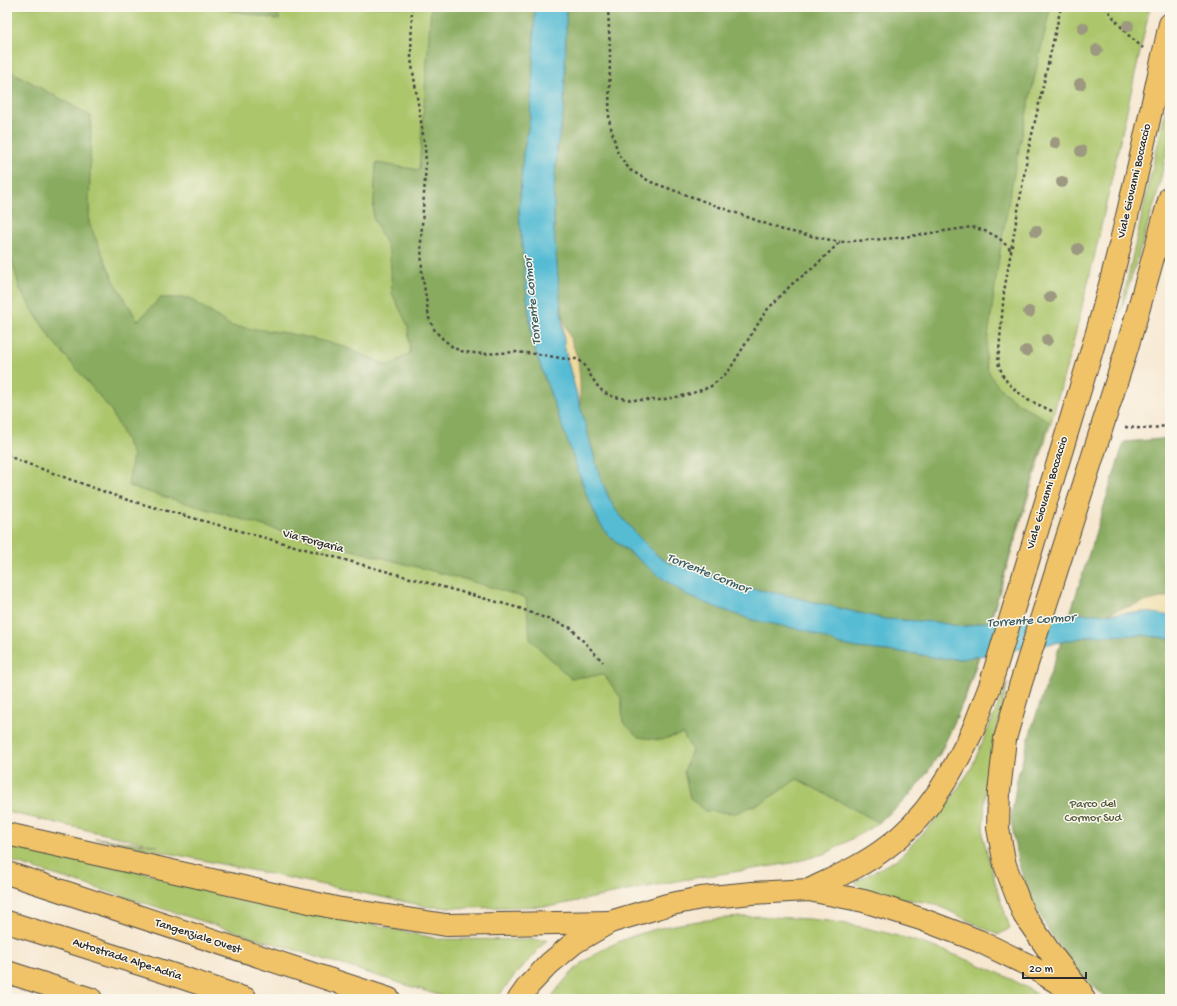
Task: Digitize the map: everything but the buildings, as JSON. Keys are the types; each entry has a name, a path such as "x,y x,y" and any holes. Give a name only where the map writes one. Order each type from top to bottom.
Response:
{"main road":[{"name":"Viale Giovanni Boccaccio","path":"810,890 843,874 887,847 909,827 933,799 955,767 973,730 990,686 1102,314 1170,24"},
{"path":"1085,999 1024,915 1005,865 998,828 999,792 1005,739 1020,686 1138,312 1170,197"},
{"path":"7,834 336,908 446,925 610,922"},
{"name":"Tangenziale Ovest","path":"7,873 389,999"},
{"path":"519,999 529,985 564,951 574,943 610,922 667,905 702,898 752,893 810,890 871,903 922,919 979,941 1032,967 1085,999"},
{"name":"Autostrada Alpe-Adria","path":"7,922 246,999"},
{"path":"7,972 90,999"}],"path":[{"path":"412,7 411,59 425,147 426,163 421,241 422,272 429,318 435,331 454,348 484,354 516,352 567,359 578,359 584,364 599,388 605,393 614,397 632,400 660,400 687,395 710,387 728,372 766,311 792,284 814,267 840,242"},
{"path":"608,7 610,52 609,120 618,154 630,170 651,182 782,230 840,242 897,238 972,227 988,232 999,238 1011,250"},
{"path":"1013,388 1004,378 998,363 1004,292 1028,152 1060,7"},
{"path":"1105,7 1126,34 1161,64"},
{"path":"1127,428 1148,429 1170,425"},
{"name":"Via Forgaria","path":"7,455 124,499 519,608 571,628 603,662"}],"green space":[{"path":"7,7 1150,7 1094,258 1072,347 1051,422 991,620 967,693 940,754 879,823 827,853 792,863 682,880 553,906 469,908 430,907 95,838 158,846 7,812"},
{"path":"214,7 275,7 280,20"},
{"path":"431,7 535,7 530,118 523,154 519,211 533,345 586,493 599,522 608,535 628,552 718,608 753,620 808,631 858,648 917,654 937,658 961,659 978,656 953,726 929,770 915,789 898,807 878,822 797,779 765,801 736,813 705,811 690,798 684,771 692,750 683,734 660,740 638,737 623,722 621,698 604,675 570,678 530,639 526,598 471,581 298,536 128,486 133,455 111,410 51,339 20,290 7,242 7,69 91,116 89,223 114,281 138,321 160,298 189,298 231,326 287,333 340,345 389,366 410,353 408,326 392,293 390,253 373,217 376,163 419,170"},
{"path":"566,7 1004,7 1050,9 1024,123 1009,200 986,348 986,364 996,383 1012,398 1049,421 990,621 962,627 936,622 884,619 781,594 748,588 692,567 671,564 659,557 637,535 615,509 599,474 580,406 578,359 563,319 559,292 554,230 554,193 557,148 564,107"},
{"path":"1170,90 1170,137 1157,195 1118,321"},
{"path":"1170,437 1170,596 1105,614 1070,614 1124,442"},
{"name":"Parco del Cormor Sud","path":"1143,635 1170,639 1170,999 1107,999 1079,973 1049,932 1027,891 1017,858 1011,819 1017,779 1034,721 1061,642 1091,636"},
{"path":"1008,682 986,778 983,837 999,896 1010,928 998,935 935,904 864,892 855,882 899,858 941,814 971,769"},
{"path":"7,842 438,939 547,940 515,975 496,999 451,999 7,860"},
{"path":"759,916 828,921 867,928 906,938 943,950 988,968 1021,984 1044,999 550,999 566,978 581,964 604,949 625,939 669,926 691,922"}],"sand":[{"path":"563,319 578,359 580,406 564,344"},
{"path":"1170,596 1170,616 1147,612 1105,614 1144,602"}],"water":[{"name":"Torrente Cormor","path":"535,7 566,7 564,108 557,148 554,193 554,230 564,344 567,359 599,474 608,496 615,509 637,535 659,557 671,564 692,567 748,588 781,594 884,619 936,622 962,627 990,621 1070,614 1147,612 1170,616 1170,639 1143,635 1091,636 961,659 937,658 917,654 858,648 838,644 808,631 753,620 688,596 659,576 608,535 599,522 586,493 533,345 519,211 523,154 530,118"}]}
